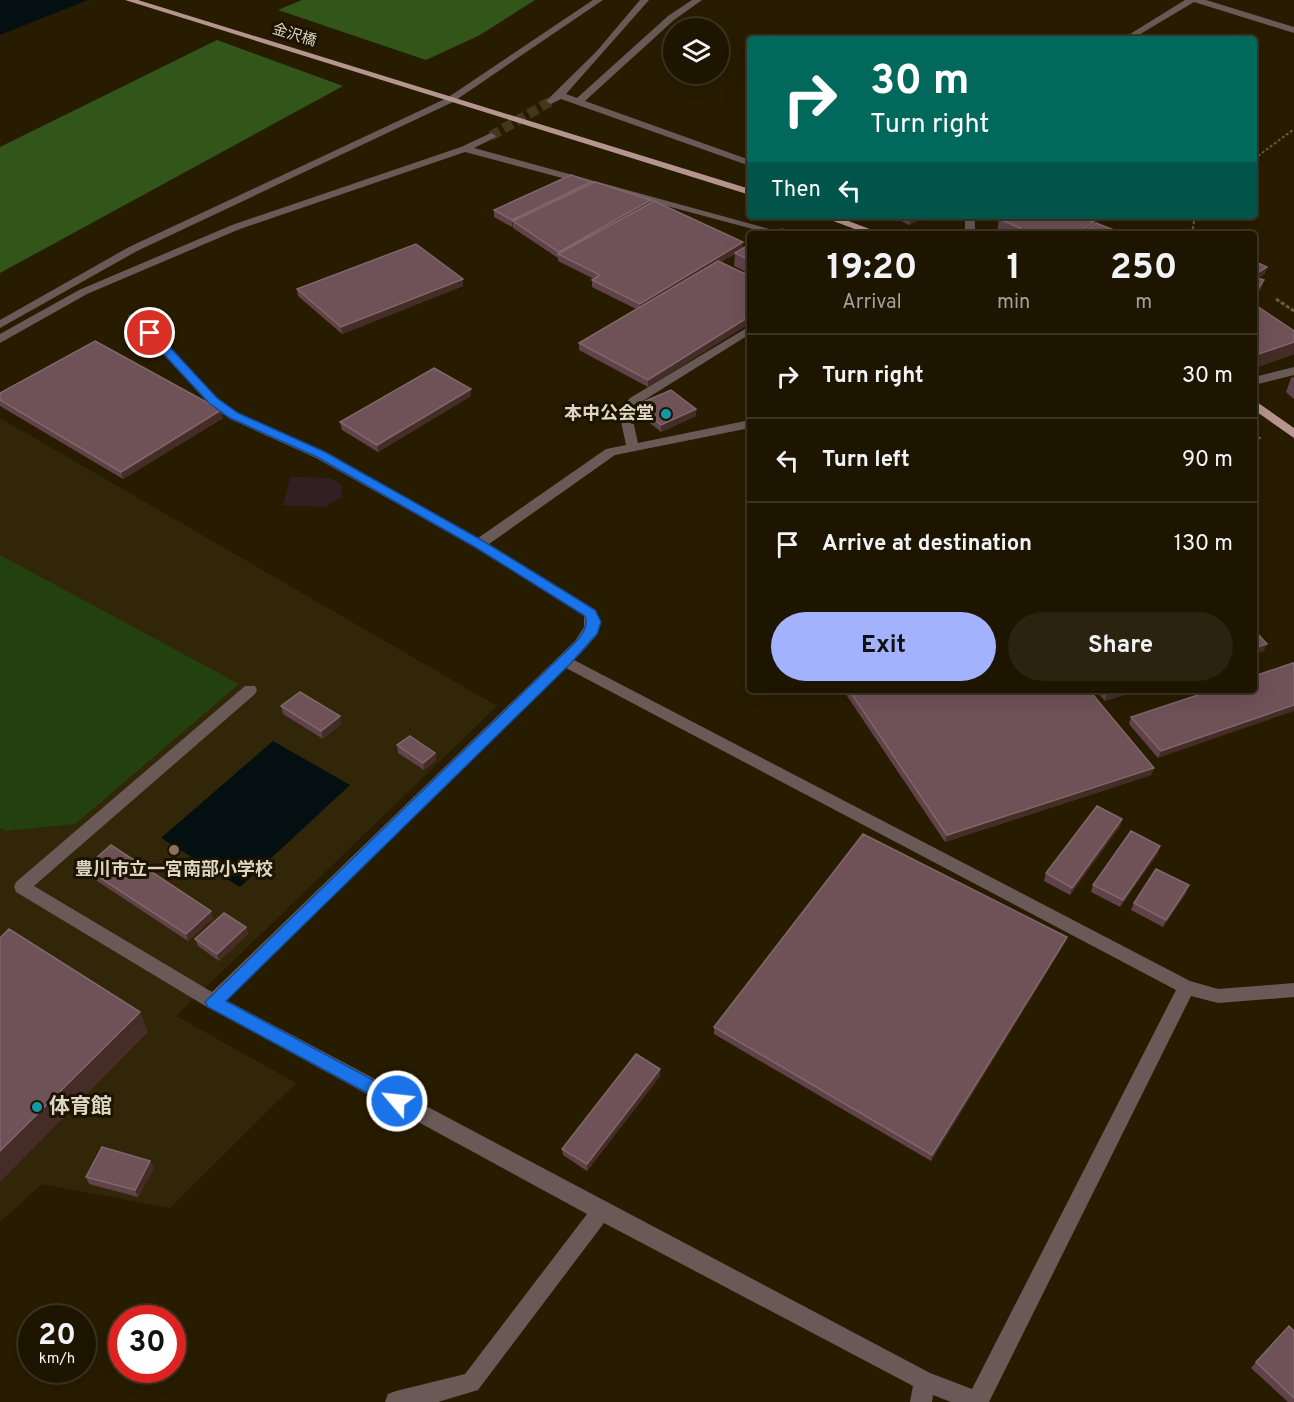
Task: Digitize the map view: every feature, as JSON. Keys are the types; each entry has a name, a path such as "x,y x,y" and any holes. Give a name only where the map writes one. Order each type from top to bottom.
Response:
{"main road":[{"name":"金沢橋","path":"129,0 747,191"},
{"path":"834,219 869,231"},
{"path":"1257,406 1294,434"}],"street":[{"path":"0,325 133,249 450,100 599,0"},
{"path":"645,0 556,98 578,102 747,162"},
{"path":"578,102 671,18 698,0"},
{"path":"1131,36 1191,0"},
{"path":"1197,0 1294,30"},
{"path":"0,339 83,292 236,226 465,149 491,136"},
{"path":"465,149 772,231"},
{"path":"134,316 213,401 234,416 321,455 479,544 591,613 594,622 592,630 564,661 213,1002"},
{"path":"633,448 626,412 634,401 747,331"},
{"path":"1257,380 1294,371"},
{"path":"479,544 611,452 747,425"},
{"path":"564,661 1186,987 1218,996 1294,990"},
{"path":"250,690 22,887 213,1002 601,1211 923,1392 977,1402 1186,987"},
{"path":"396,1402 471,1383 601,1211"}],"path":[{"path":"1257,157 1294,129"},
{"path":"1276,299 1294,311"}],"shaded area":[{"path":"0,0 88,0 0,35"},
{"name":"豊川市立一宮南部小学校","path":"0,418 497,706 176,1016 296,1083 170,1208 42,1184 0,1222"},
{"path":"291,477 330,478 342,485 341,497 325,507 283,505"},
{"path":"273,741 350,785 240,887 161,838"}],"green space":[{"path":"302,0 535,0 480,35 426,60 278,10"},
{"path":"217,40 343,86 0,273 0,147"},
{"path":"0,555 239,684 75,824 5,831 0,828"}],"building":[{"path":"571,175 591,182 512,220 494,210"},
{"path":"595,182 651,200 559,252 513,221"},
{"path":"654,201 743,242 640,304 592,280 600,275 558,254"},
{"path":"999,219 1086,219 1094,222 1081,231 1016,231 1020,228"},
{"path":"1096,223 1116,231 1085,231"},
{"path":"416,244 463,279 341,327 297,289"},
{"path":"747,246 747,259 735,253"},
{"path":"718,261 747,275 747,318 648,380 579,343"},
{"path":"1257,262 1267,267 1257,273"},
{"path":"1257,278 1264,280 1257,290"},
{"path":"1257,306 1294,331 1294,342 1259,354 1257,352"},
{"path":"95,341 221,410 121,472 0,400 0,393"},
{"path":"434,368 471,389 377,445 340,422"},
{"name":"本中公会堂","path":"671,390 696,409 661,425 636,405"},
{"path":"1257,633 1267,644 1257,647"},
{"path":"1293,663 1294,705 1161,751 1131,717 1204,693 1257,693 1257,675"},
{"path":"300,692 340,716 321,731 281,706"},
{"path":"851,693 1092,693 1154,768 947,835"},
{"path":"410,736 435,753 423,763 397,745"},
{"path":"1097,806 1122,819 1072,888 1046,873"},
{"path":"1131,831 1160,846 1123,900 1093,885"},
{"path":"863,834 1067,937 932,1155 714,1027"},
{"path":"111,845 211,911 186,934 85,868"},
{"path":"1156,869 1189,885 1166,920 1134,903"},
{"path":"224,913 246,927 217,954 195,939"},
{"name":"体育館","path":"9,929 140,1012 0,1151 0,938"},
{"path":"636,1054 660,1069 587,1164 562,1149"},
{"path":"102,1147 150,1161 135,1190 86,1177"},
{"path":"1289,1326 1294,1331 1294,1398 1256,1362"}],"tunnel":[{"path":"491,136 551,101"}],"place":[{"name":"本中公会堂","path":"666,414"},
{"name":"豊川市立一宮南部小学校","path":"174,850"},
{"name":"体育館","path":"37,1107"}],"route":[{"path":"150,333 213,401 234,416 321,455 479,544 591,613 594,622 592,630 564,661 213,1002 397,1101"}]}
